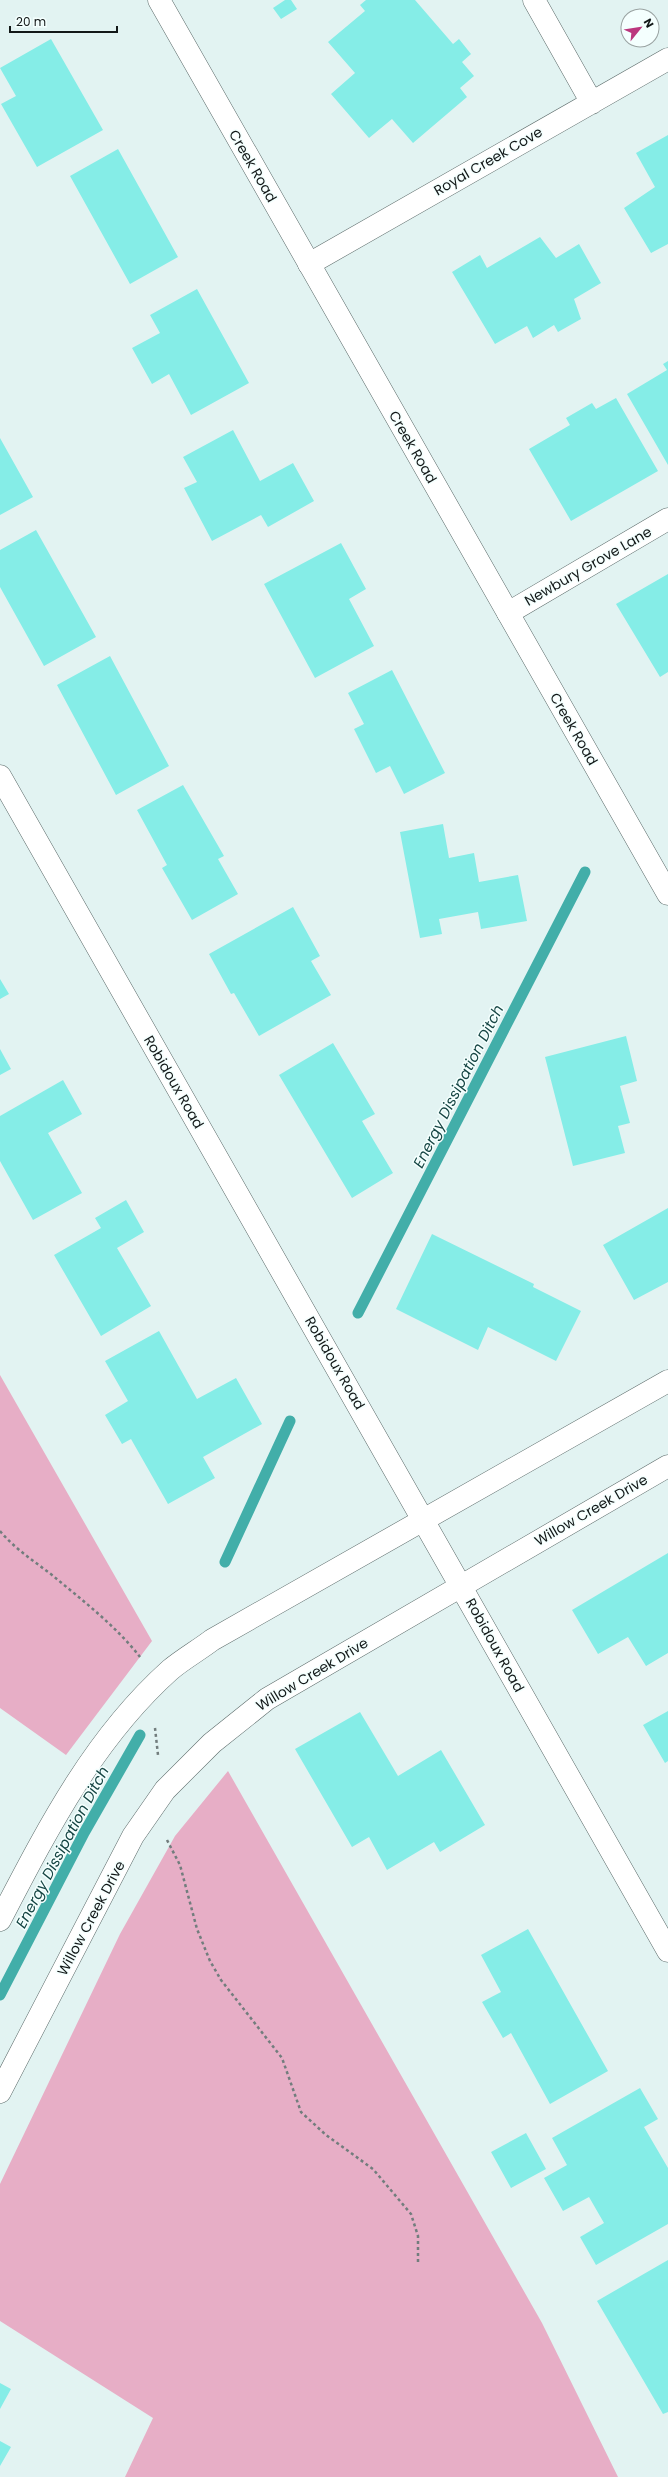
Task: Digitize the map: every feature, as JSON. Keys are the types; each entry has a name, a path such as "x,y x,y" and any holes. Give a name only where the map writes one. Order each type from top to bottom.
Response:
{"street":[{"name":"Creek Road","path":"159,0 668,894"},
{"path":"534,0 592,103"},
{"name":"Royal Creek Cove","path":"309,264 668,59"},
{"name":"Newbury Grove Lane","path":"508,612 668,519"},
{"name":"Robidoux Road","path":"0,776 668,1951"},
{"path":"0,1920 53,1819 94,1755 151,1689 171,1670 212,1640 424,1521 668,1381"},
{"name":"Willow Creek Drive","path":"0,2092 134,1836 162,1796 212,1743 267,1698 668,1466"}],"path":[{"path":"0,1531 10,1544 52,1576 130,1644 149,1668 162,1796"},
{"path":"165,1836 180,1865 197,1930 210,1962 221,1980 282,2058 301,2112 326,2135 373,2169 411,2214 418,2236 418,2264"}],"shaded area":[{"path":"0,1375 152,1641 66,1755 0,1708"},
{"path":"228,1771 542,2323 618,2477 125,2477 153,2418 0,2321 0,2184 120,1934 175,1836"}],"building":[{"path":"285,0 291,0 297,9 281,19 273,8"},
{"path":"366,0 415,0 453,44 459,39 471,54 462,62 474,76 460,88 467,97 413,143 392,119 369,138 331,94 355,73 328,42 365,11 360,5"},
{"path":"51,39 103,130 37,167 1,104 16,96 0,68"},
{"path":"668,135 668,244 651,253 624,208 655,187 636,153"},
{"path":"118,149 178,257 130,284 70,176"},
{"path":"540,237 556,258 579,244 601,283 574,299 581,319 558,332 554,325 533,338 527,326 495,344 452,272 480,255 487,268"},
{"path":"197,289 249,383 191,415 169,374 152,384 132,348 160,333 150,315"},
{"path":"668,361 668,465 627,394 667,370 663,364"},
{"path":"616,398 658,471 571,521 529,449 570,425 566,418 592,403 596,409"},
{"path":"233,430 260,481 293,463 314,501 268,527 261,515 212,541 184,488 197,482 183,457"},
{"path":"0,438 33,497 0,515"},
{"path":"36,530 96,637 44,666 0,587 0,550"},
{"path":"341,543 366,589 349,599 374,646 315,678 264,584"},
{"path":"668,574 668,672 660,677 616,604"},
{"path":"110,656 169,766 116,795 57,685"},
{"path":"392,670 445,773 404,794 390,766 376,773 354,729 364,724 348,693"},
{"path":"183,785 224,856 218,859 238,894 192,920 162,868 167,865 137,810"},
{"path":"443,824 449,858 474,853 479,882 518,875 527,921 481,929 478,912 439,919 442,934 420,938 400,832"},
{"path":"293,907 320,956 311,961 331,995 259,1036 234,993 231,994 209,954"},
{"path":"0,979 9,994 0,999"},
{"path":"626,1036 637,1081 620,1086 630,1123 618,1126 625,1153 573,1166 545,1057"},
{"path":"333,1043 375,1114 362,1121 393,1173 352,1198 279,1075"},
{"path":"0,1049 11,1069 0,1075"},
{"path":"63,1080 82,1114 48,1133 82,1193 33,1220 0,1161 0,1116"},
{"path":"126,1200 144,1232 117,1248 151,1306 101,1336 54,1255 101,1228 95,1218"},
{"path":"668,1208 668,1282 634,1300 603,1245"},
{"path":"432,1234 534,1284 533,1287 581,1311 556,1361 488,1327 478,1350 396,1309"},
{"path":"159,1331 197,1399 236,1378 262,1424 203,1457 215,1478 168,1504 131,1439 122,1444 105,1415 128,1401 105,1361"},
{"path":"668,1553 668,1653 646,1666 628,1637 598,1654 572,1610"},
{"path":"668,1711 668,1761 665,1763 643,1725"},
{"path":"360,1712 398,1776 441,1750 485,1825 440,1852 434,1842 387,1870 369,1837 352,1847 295,1749"},
{"path":"528,1929 608,2071 550,2104 511,2033 503,2038 482,2002 501,1992 481,1955"},
{"path":"640,2088 658,2119 644,2127 668,2168 668,2224 596,2265 580,2237 604,2223 589,2197 563,2211 544,2178 567,2165 552,2138"},
{"path":"526,2133 546,2169 511,2188 491,2152"},
{"path":"668,2260 668,2412 663,2414 597,2301"},
{"path":"0,2383 11,2389 0,2409"},
{"path":"0,2441 11,2447 0,2466"}],"waterway":[{"name":"Energy Dissipation Ditch","path":"358,1313 585,872"},
{"name":"Energy Dissipation Ditch","path":"225,1562 290,1421"},
{"name":"Energy Dissipation Ditch","path":"0,1995 84,1833 140,1735"}]}
